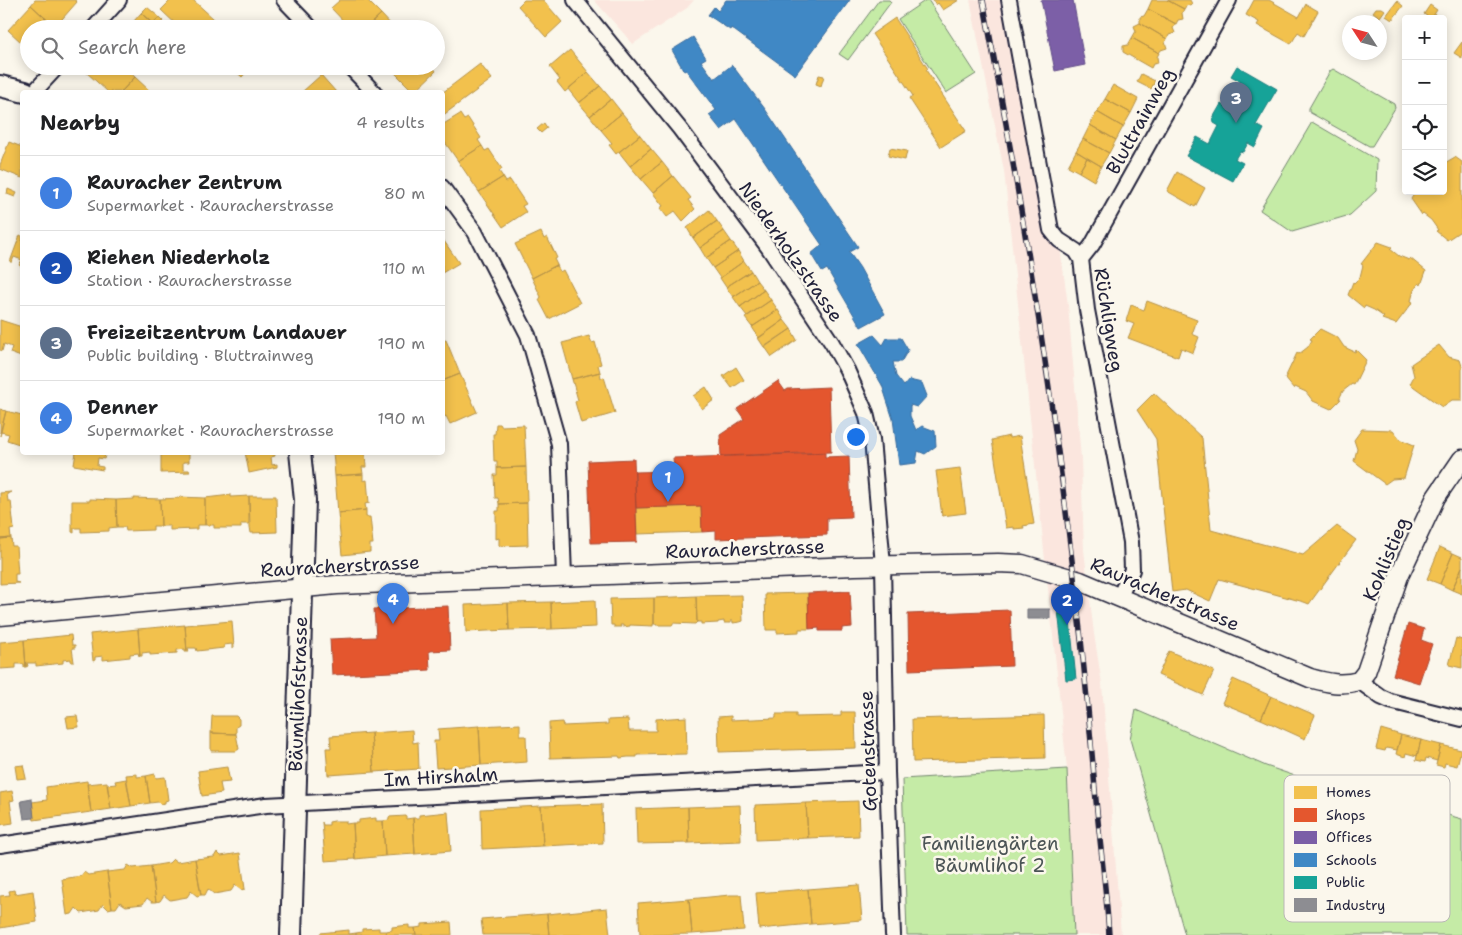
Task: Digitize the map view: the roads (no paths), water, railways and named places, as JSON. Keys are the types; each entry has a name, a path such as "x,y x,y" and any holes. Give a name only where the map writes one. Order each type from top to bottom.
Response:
{"main road":[{"path":"0,86 20,91"},
{"name":"Bäumlihofstrasse","path":"291,935 305,500 300,455"}],"street":[{"path":"101,20 119,0"},
{"path":"284,0 303,20"},
{"name":"Niederholzstrasse","path":"575,0 680,129 768,247 831,342 847,370 866,413 872,439 883,566"},
{"name":"Rüchligweg","path":"1009,0 1051,230 1058,240 1076,251 1081,259 1087,310 1131,542 1132,570 1119,597"},
{"name":"Bluttrainweg","path":"1081,259 1092,245 1229,0"},
{"path":"36,90 50,75"},
{"path":"357,75 372,90"},
{"path":"445,191 475,232 528,335 559,444 564,576"},
{"name":"Kohlistieg","path":"1359,682 1367,668 1399,576 1436,497 1462,459"},
{"name":"Rauracherstrasse","path":"0,616 302,587 564,576 998,562 1022,564 1080,581 1310,678 1332,684 1345,685 1359,682"},
{"name":"Gotenstrasse","path":"883,566 887,772 893,935"},
{"path":"1359,682 1381,697 1462,720"},
{"name":"Im Hirshalm","path":"0,845 266,805 887,772"}],"railway":[{"path":"983,0 1019,196 1064,491 1076,590 1109,935"}],"place":[{"name":"Freizeitzentrum Landauer","path":"1236,123"},
{"name":"Rauracher Zentrum","path":"668,502"},
{"name":"Denner","path":"393,624"},
{"name":"Riehen Niederholz","path":"1067,625"}],"park label":[{"name":"Familiengärten Bäumlihof 2","path":"990,854"}]}
